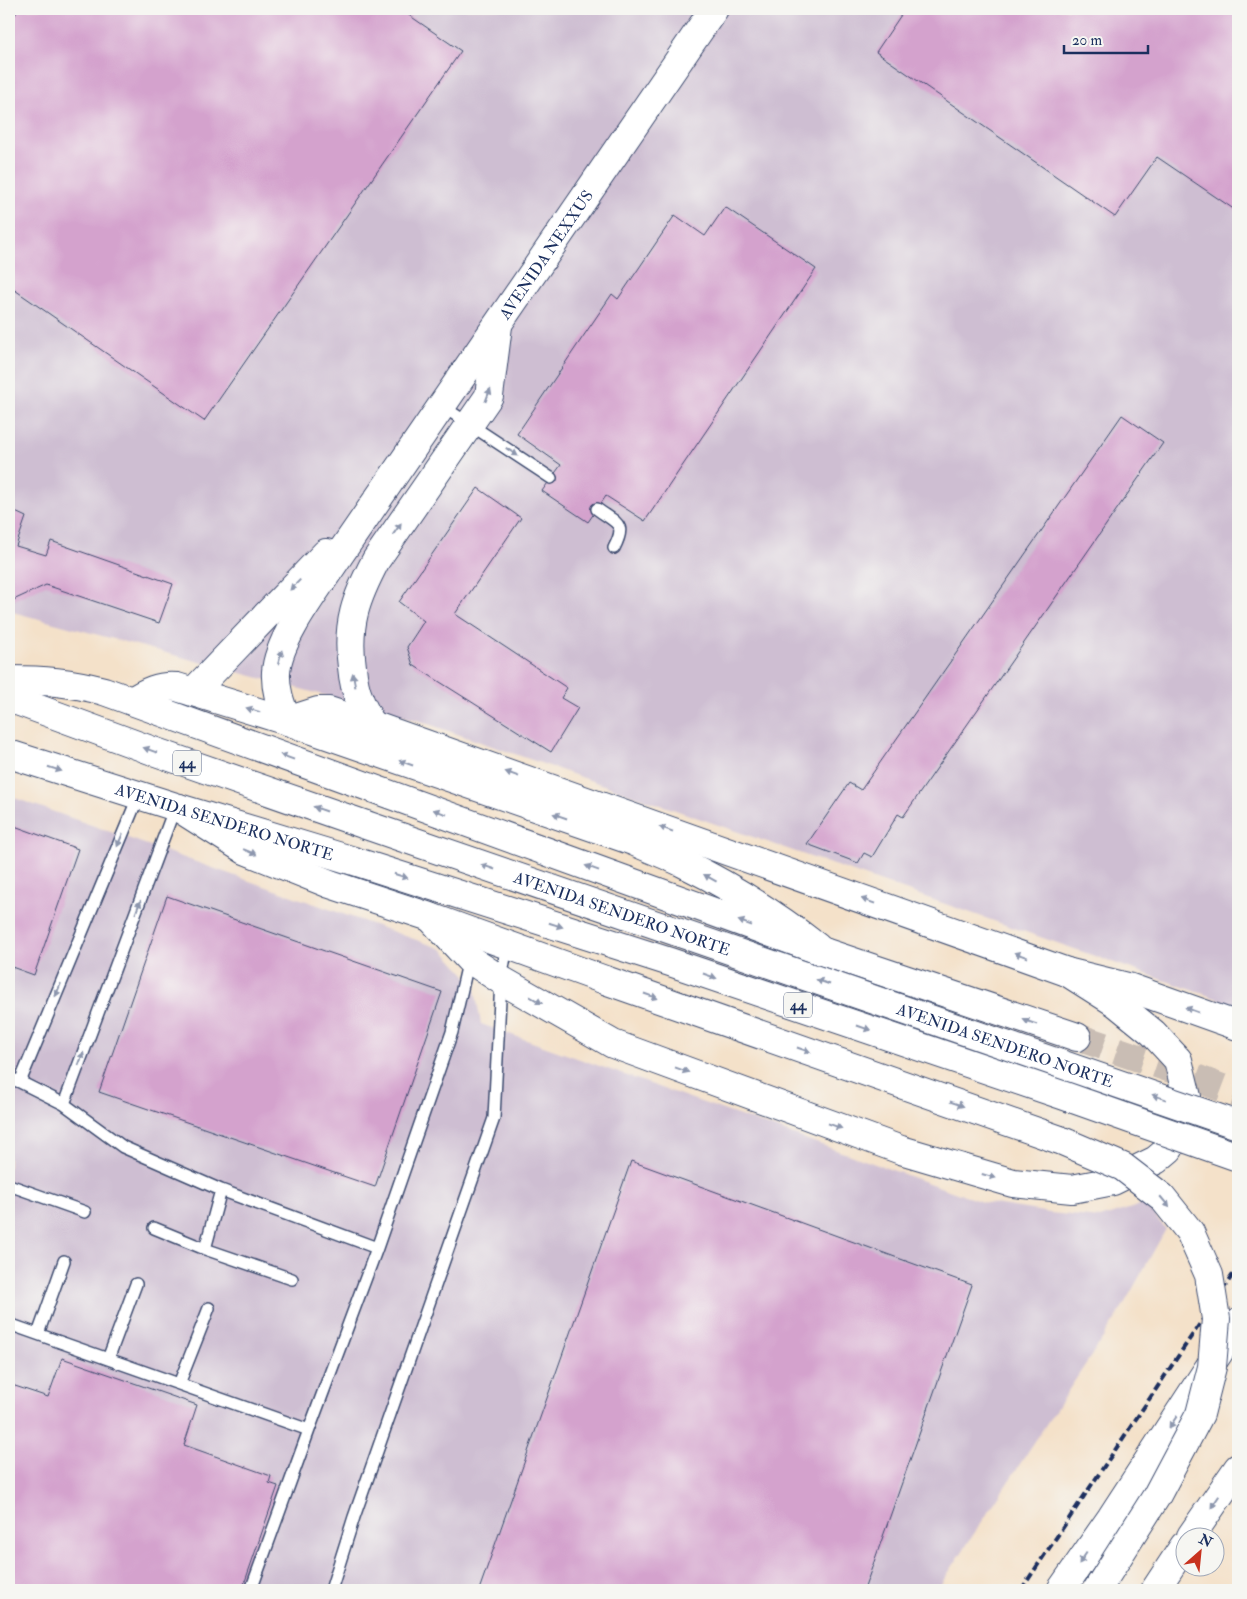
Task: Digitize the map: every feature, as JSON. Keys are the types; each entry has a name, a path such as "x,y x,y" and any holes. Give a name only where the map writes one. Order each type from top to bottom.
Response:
{"main road":[{"name":"AVENIDA NEXXUS","path":"378,500 714,9"},
{"path":"372,725 360,701 354,681 349,648 355,606 376,560 490,396 499,322"},
{"path":"193,692 378,500"},
{"path":"287,721 278,698 276,672 286,638 340,554 378,500"},
{"path":"9,680 46,680 80,684 132,701 824,952 1077,1037"},
{"path":"132,701 146,692 168,686 176,686 287,721 633,842 683,863 725,887 791,927 824,952"},
{"name":"AVENIDA SENDERO NORTE","path":"9,698 162,755 1238,1125"},
{"path":"287,721 318,711 329,711 1067,972 1128,987 1238,1026"},
{"name":"AVENIDA SENDERO NORTE","path":"9,754 670,962 1238,1157"},
{"path":"177,808 245,850 330,884 430,917 471,946 501,980 613,1044 901,1150 1014,1183 1072,1189 1113,1181 1156,1160 1169,1149 1180,1127 1186,1097 1178,1060 1153,1033 1116,1003 1067,972"},
{"path":"471,946 507,945 1060,1140 1123,1167 1162,1197 1190,1232 1209,1275 1216,1319 1212,1367 1200,1414 1156,1497 1097,1590"},
{"path":"1061,1590 1238,1323"},
{"path":"1198,1526 1238,1468"},
{"path":"1154,1590 1174,1561"}],"lane":[{"path":"442,406 551,478"},
{"path":"597,509 621,530 621,535 614,548"},
{"path":"139,795 14,1080 64,1104 123,1147 221,1190 377,1248"},
{"path":"64,1104 177,808"},
{"path":"331,1590 354,1517 494,1118 501,980 507,945"},
{"path":"251,1590 377,1248 452,1032 471,946"},
{"path":"9,1185 85,1212"},
{"path":"205,1249 221,1190"},
{"path":"154,1228 205,1249 292,1280"},
{"path":"38,1334 64,1261"},
{"path":"108,1359 136,1284"},
{"path":"179,1384 209,1308"},
{"path":"9,1324 309,1430"}],"shaded area":[{"path":"9,9 1238,9 1238,1006 417,720 9,611"},
{"path":"9,796 442,949 474,984 481,1024 982,1202 1050,1213 1100,1218 1144,1204 1166,1229 1118,1315 937,1590 9,1590"}],"building":[{"path":"19,9 400,9 461,51 204,421 9,286 9,23"},
{"path":"905,9 1238,9 1238,212 1157,157 1115,217 876,52"},
{"path":"725,207 816,269 645,521 606,496 588,522 542,491 561,465 517,434 612,294 618,299 675,215 705,236"},
{"path":"1122,415 1163,443 903,817 898,814 872,857 864,853 858,863 807,844 849,783 861,790"},
{"path":"478,488 521,518 455,614 567,688 561,698 578,708 551,752 413,665 407,647 424,621 399,602"},
{"path":"9,509 26,517 16,546 46,555 51,541 173,584 159,623 46,585 9,602"},
{"path":"9,824 78,849 34,975 9,966"},
{"path":"167,896 442,992 375,1187 99,1092"},
{"path":"631,1161 972,1285 864,1590 479,1590"},
{"path":"62,1358 197,1405 184,1445 271,1476 269,1483 278,1486 242,1590 9,1590 9,1384 48,1397"}],"tunnel":[{"path":"1077,1037 1238,1094"}],"railway":[{"path":"1021,1590 1238,1267"}]}
